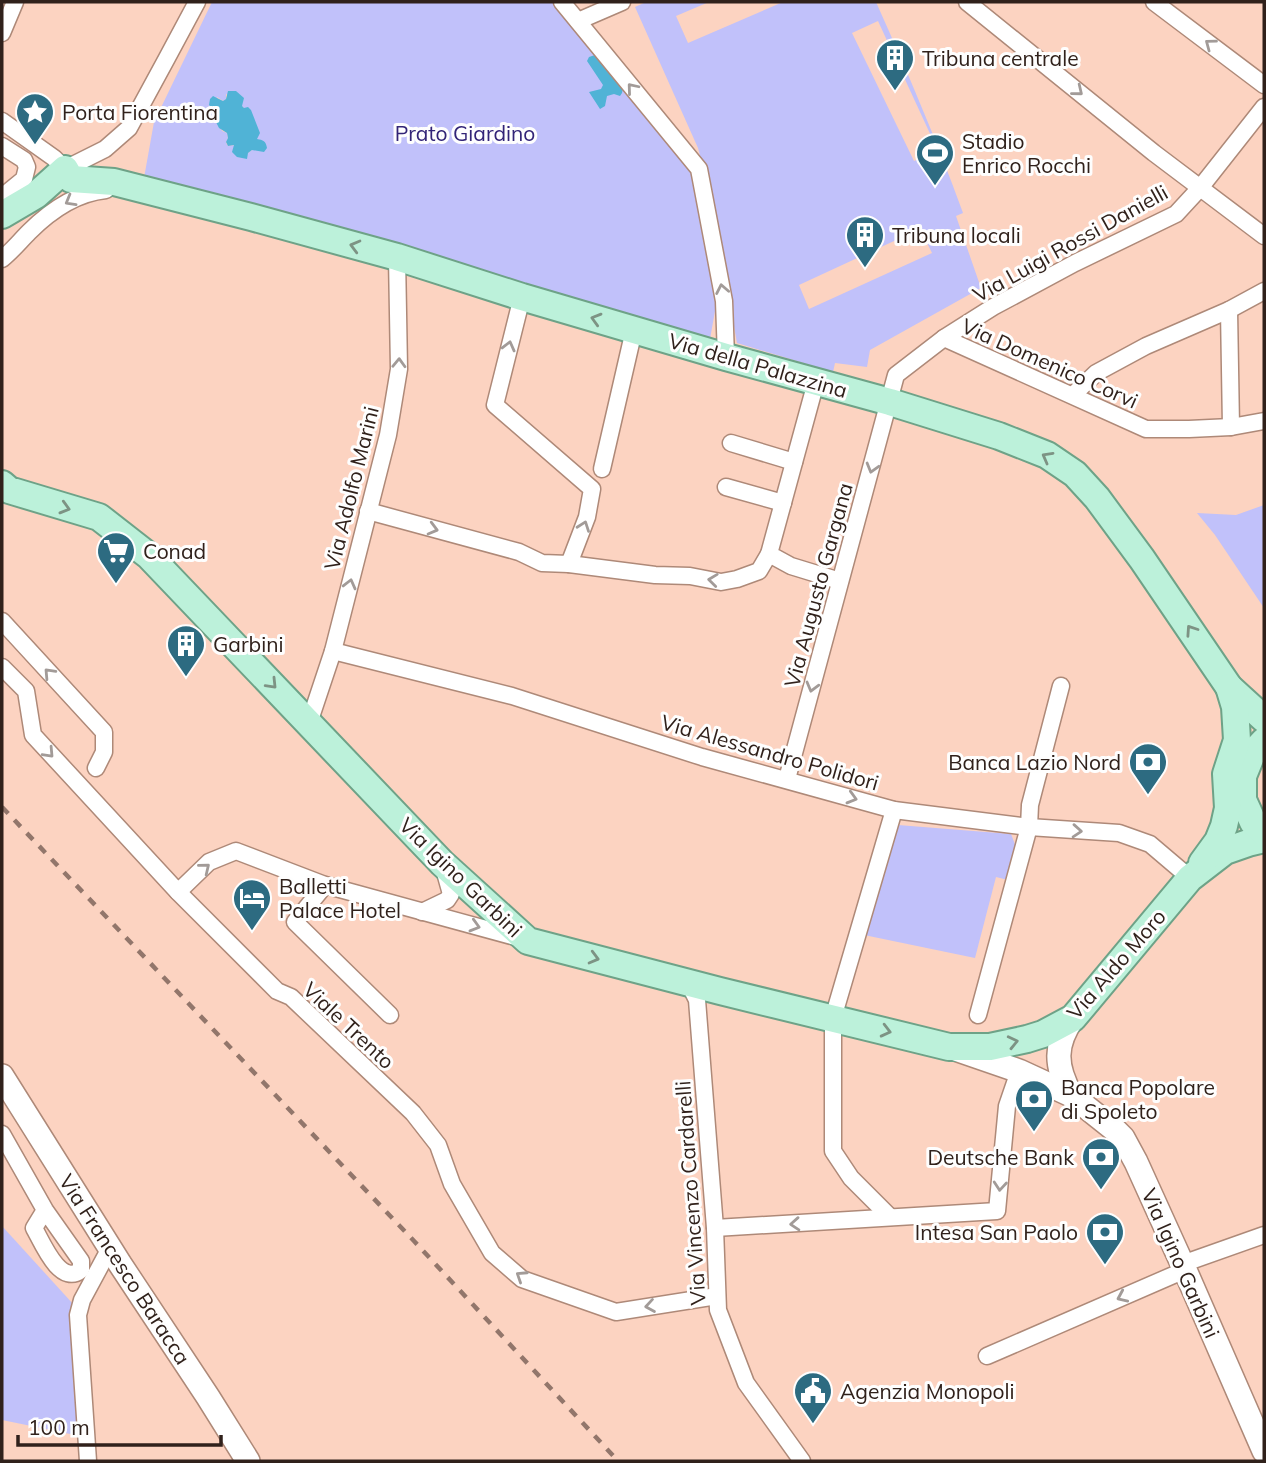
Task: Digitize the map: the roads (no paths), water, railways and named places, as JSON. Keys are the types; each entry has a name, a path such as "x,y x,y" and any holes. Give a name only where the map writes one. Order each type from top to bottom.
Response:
{"main road":[{"name":"Via della Palazzina","path":"65,169 71,179 114,182 397,257 634,330 890,402 999,436 1047,455 1075,474 1097,498 1138,552 1229,687 1264,719"},
{"path":"2,215 36,195 65,169"},
{"name":"Via Igino Garbini","path":"2,484 9,490 99,517 149,556 442,863 528,941 949,1047"},
{"path":"1190,878 1218,841 1228,808 1226,774 1237,740 1235,707 1229,687"},
{"path":"1264,741 1252,754 1243,776 1243,800 1253,822 1264,833"},
{"name":"Via Aldo Moro","path":"949,1047 990,1047 1010,1043 1043,1034 1073,1018 1190,878 1225,851 1264,839"}],"street":[{"path":"2,33 15,2"},
{"path":"2,121 65,169 105,149 129,128 197,2"},
{"path":"562,2 699,169 724,301 726,357"},
{"path":"578,21 622,2"},
{"path":"1154,2 1264,85"},
{"path":"979,5 1199,188 1263,233"},
{"name":"Via Luigi Rossi Danielli","path":"890,402 896,375 944,338 1024,290 1176,214 1264,107"},
{"path":"2,146 24,160 27,167 24,178 2,197"},
{"name":"Via della Palazzina","path":"3,253 72,198 93,191 136,188"},
{"name":"Via Adolfo Marini","path":"309,723 333,651 388,435 399,369 397,257"},
{"path":"1073,395 1096,373 1136,351 1229,310 1264,291"},
{"path":"522,297 495,405 592,489 587,517 569,564"},
{"path":"1229,310 1231,427"},
{"path":"602,469 634,330"},
{"name":"Via Domenico Corvi","path":"944,338 1146,429 1231,427 1264,421"},
{"path":"368,511 519,552 542,563 690,576 721,582 737,579 759,571 769,554 816,382"},
{"name":"Via Augusto Gargana","path":"787,779 890,402"},
{"path":"731,443 794,462"},
{"path":"726,487 783,503"},
{"path":"769,554 791,566 840,581"},
{"path":"2,621 104,732 104,752 96,768"},
{"name":"Via Alessandro Polidori","path":"333,651 512,696 702,757 894,810 1029,827 1119,833 1150,844 1190,878"},
{"name":"Viale Trento","path":"2,667 26,691 33,735 178,892 277,991 291,997 413,1113 438,1145 452,1184 492,1253 522,1279 616,1312 717,1296"},
{"path":"978,1015 1029,827 1030,805 1061,686"},
{"path":"890,1217 851,1178 833,1151 834,1018 894,810"},
{"path":"178,892 209,862 236,851 326,885 528,941"},
{"path":"422,912 447,900 451,894 442,863"},
{"path":"326,885 295,922 390,1015"},
{"name":"Via Vincenzo Cardarelli","path":"684,982 697,1000 715,1228 718,1310 746,1383 802,1461"},
{"path":"698,1016 710,999 720,991"},
{"path":"1070,1095 1062,1079 1058,1050 1073,1018"},
{"name":"Via Igino Garbini","path":"949,1047 1018,1071 1070,1095 1123,1138 1184,1267 1264,1451"},
{"path":"715,1228 997,1211 1007,1106 1018,1071"},
{"name":"Via Francesco Baracca","path":"2,1076 248,1461"},
{"path":"2,1134 45,1210"},
{"path":"987,1356 1184,1267 1264,1235"},
{"path":"88,1461 78,1315 82,1300 110,1248"}],"railway":[{"path":"2,807 414,1241 618,1461"}],"place":[{"name":"Tribuna centrale","path":"895,92"},
{"name":"Porta Fiorentina","path":"35,146"},
{"name":"Stadio Enrico Rocchi","path":"935,187"},
{"name":"Tribuna locali","path":"865,269"},
{"name":"Conad","path":"116,585"},
{"name":"Garbini","path":"186,678"},
{"name":"Banca Lazio Nord","path":"1148,796"},
{"name":"Balletti Palace Hotel","path":"252,932"},
{"name":"Banca Popolare di Spoleto","path":"1034,1133"},
{"name":"Deutsche Bank","path":"1101,1191"},
{"name":"Intesa San Paolo","path":"1105,1266"},
{"name":"Agenzia Monopoli","path":"813,1425"}],"park label":[{"name":"Prato Giardino","path":"465,133"}]}
